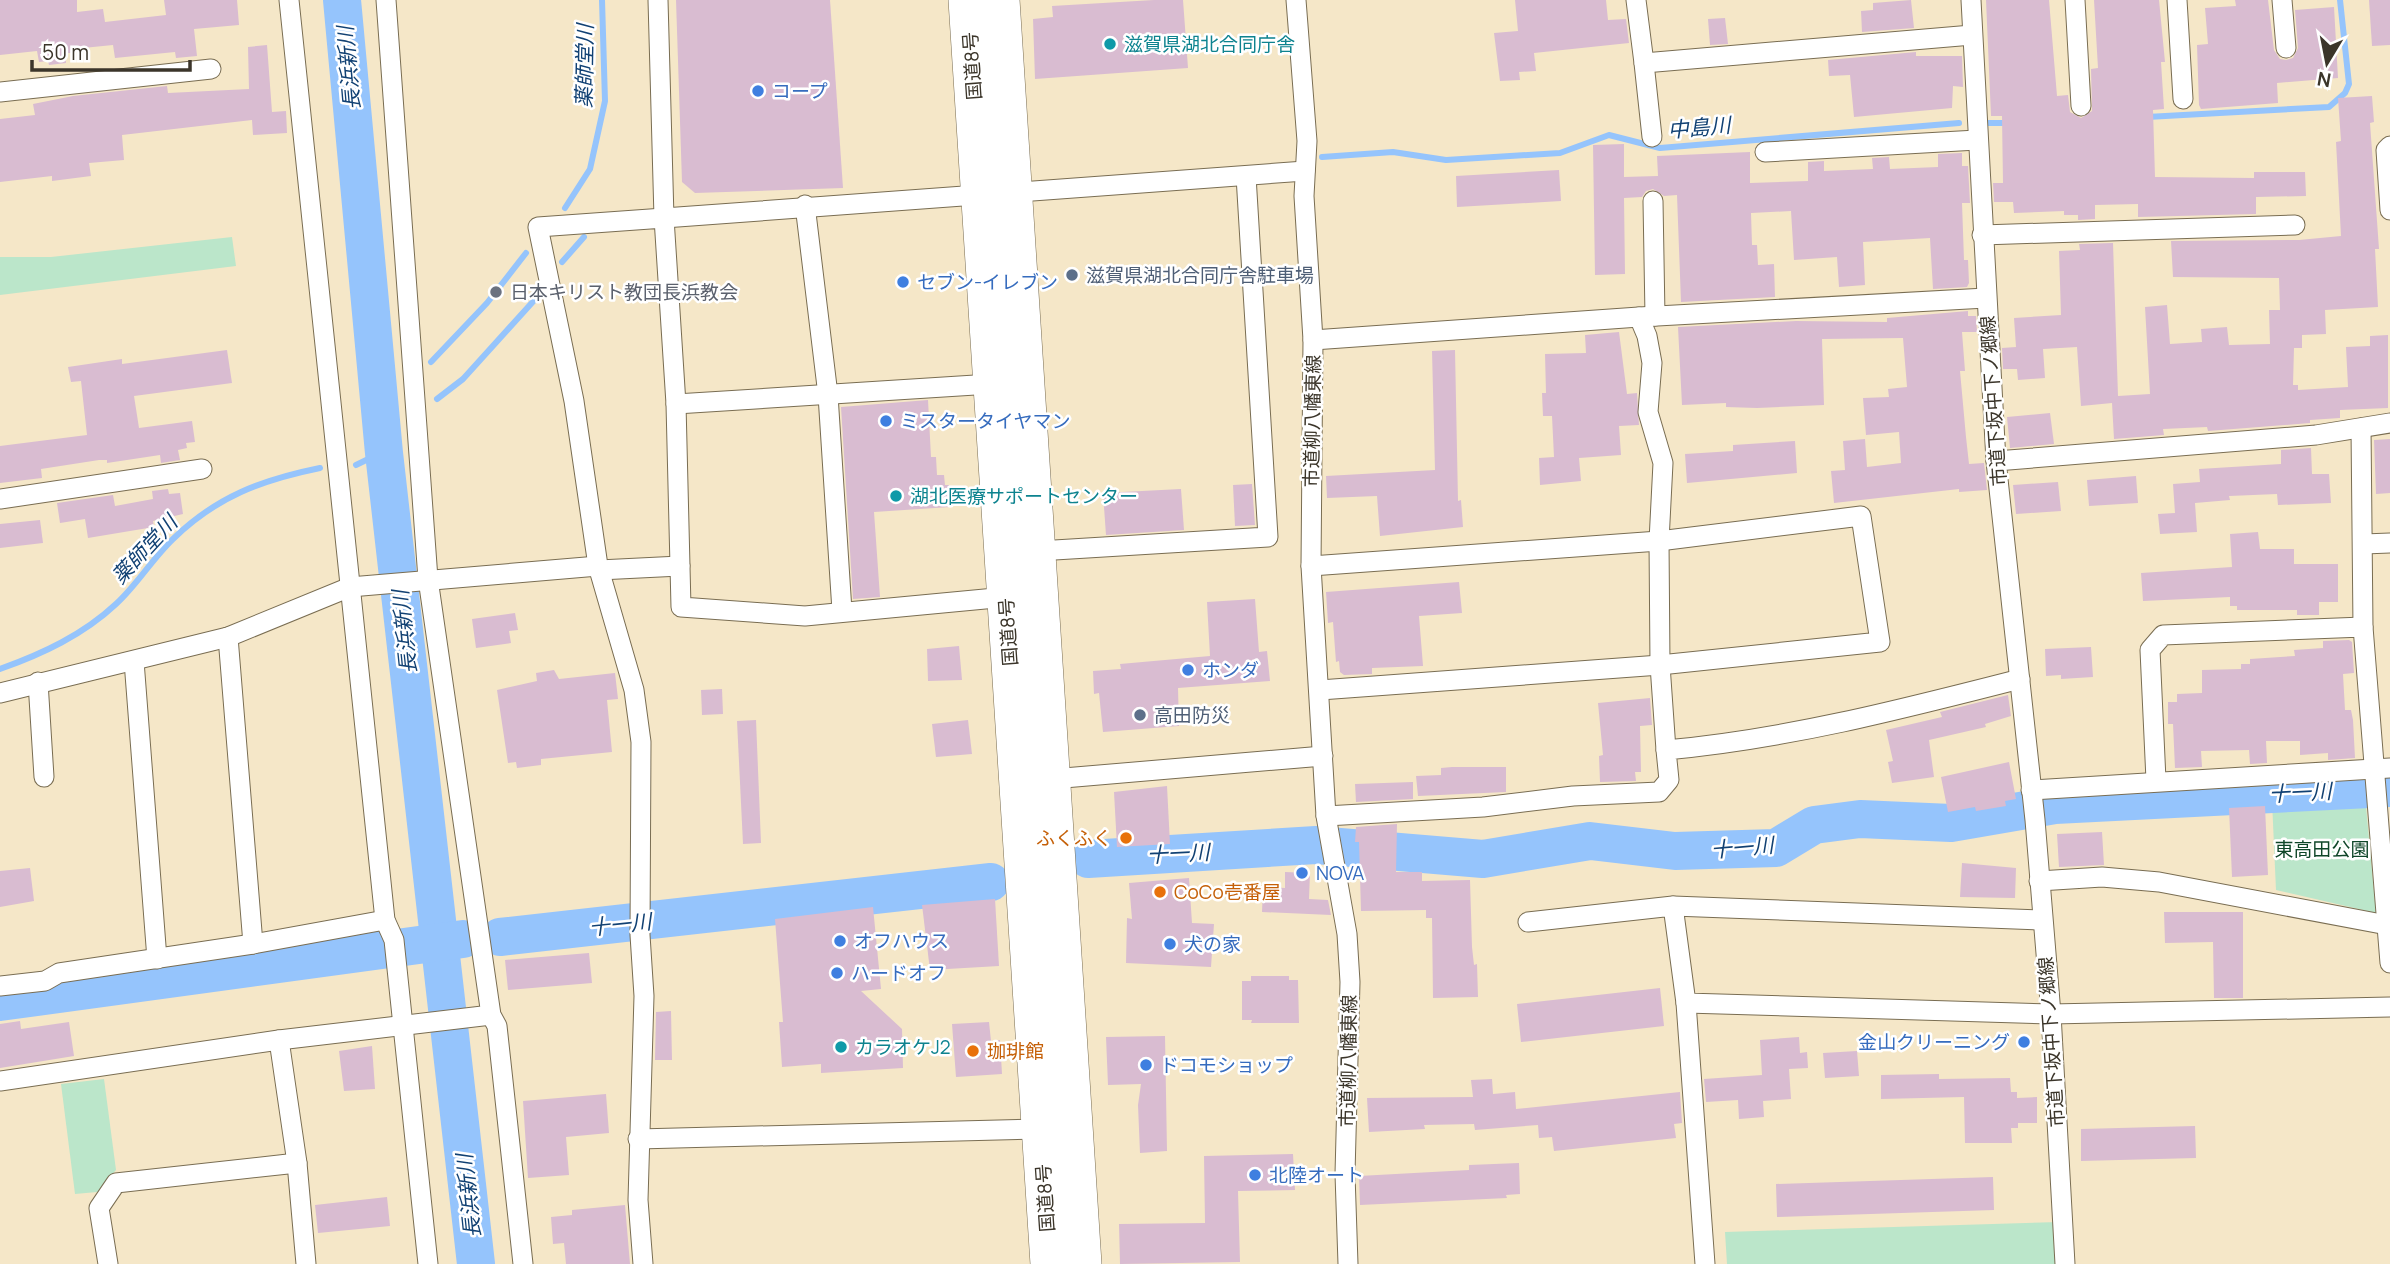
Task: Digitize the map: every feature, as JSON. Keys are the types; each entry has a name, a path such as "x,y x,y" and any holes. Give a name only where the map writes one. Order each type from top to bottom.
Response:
{"highway":[{"name":"国道8号","path":"967,0 997,194 1038,551 1083,1264"},
{"name":"国道8号","path":"1001,0 991,384 1049,1264"}],"street":[{"path":"289,0 385,920 394,940 407,1025 428,1264"},
{"path":"386,0 428,579 485,1016 497,1026 523,1264"},
{"path":"658,0 664,218 676,404 681,607 806,616 1006,597"},
{"name":"市道柳八幡東線","path":"1296,0 1307,141 1305,171 1313,340 1311,566 1326,816 1347,934 1350,982 1345,1174 1348,1264"},
{"path":"1636,0 1652,137"},
{"name":"市道下坂中下ノ郷線","path":"1971,0 1996,461 2033,804 2051,1014 2065,1264"},
{"path":"2075,0 2081,106"},
{"path":"2177,0 2183,99"},
{"path":"2281,0 2286,48"},
{"path":"1644,63 1972,35"},
{"path":"0,92 211,69"},
{"path":"1765,152 1976,127"},
{"path":"2390,146 2386,150 2390,210"},
{"path":"643,1264 638,1200 644,996 640,935 639,729 634,690 599,568 574,401 538,227 805,205 1305,171"},
{"path":"1038,551 1268,537 1246,176"},
{"path":"1326,816 1483,807 1573,796 1659,792 1669,780 1660,665 1659,541 1663,463 1648,412 1652,363 1647,336 1647,316 1653,201"},
{"path":"805,205 828,395 842,611"},
{"path":"1982,235 2295,225"},
{"path":"1313,340 1647,316 1986,298"},
{"path":"676,404 991,384"},
{"path":"1996,461 2270,439 2390,423"},
{"path":"2361,428 2363,627 2380,778 2390,963"},
{"path":"0,499 202,469"},
{"path":"1311,566 1659,541 1861,516 1880,642 1660,665 1320,690"},
{"path":"2364,544 2390,543"},
{"path":"0,693 228,637 350,587 599,568 680,566"},
{"path":"2156,780 2150,650 2163,635 2363,627"},
{"path":"228,637 253,944"},
{"path":"134,661 156,959"},
{"path":"1666,750 1729,745 1789,734 1890,713 2020,679"},
{"path":"38,682 44,777"},
{"path":"1052,779 1323,756"},
{"path":"2033,804 2156,780 2380,778"},
{"path":"2039,881 2102,877 2159,882 2387,925"},
{"path":"1673,906 1686,1003 1705,1264"},
{"path":"1528,922 1673,906 2041,920"},
{"path":"0,986 45,981 60,973 253,944 385,920"},
{"path":"1686,1003 2051,1014 2390,1007"},
{"path":"0,1081 279,1040 485,1016"},
{"path":"279,1040 298,1163 306,1264"},
{"path":"638,1139 1040,1129"},
{"path":"108,1264 99,1208 116,1183 298,1163"}],"green space":[{"path":"232,237 236,266 0,295 0,257 51,257"},
{"name":"東高田公園","path":"2365,796 2376,913 2276,890 2272,801"},
{"path":"104,1079 116,1170 97,1192 75,1194 61,1084"},
{"path":"2059,1222 2058,1264 1727,1264 1725,1232"}],"building":[{"path":"0,0 77,0 77,12 103,9 105,22 166,15 164,0 237,0 239,25 194,29 197,56 176,58 175,52 115,58 113,45 73,49 73,53 65,53 66,63 49,65 48,61 39,62 37,51 0,55"},
{"name":"コープ","path":"676,0 830,0 843,188 695,193 682,182"},
{"name":"滋賀県湖北合同庁舎","path":"1183,0 1188,68 1035,79 1033,19 1053,17 1052,6"},
{"path":"1515,0 1606,0 1608,20 1626,19 1629,43 1534,53 1536,71 1519,72 1520,80 1500,81 1494,33 1518,31"},
{"path":"1911,0 1914,28 1862,32 1861,11 1873,10 1873,3"},
{"path":"1986,0 2049,0 2057,96 2068,95 2070,112 2081,118 2092,111 2091,69 2098,68 2094,0 2159,0 2165,62 2161,62 2164,109 2153,110 2155,177 2254,178 2254,172 2305,172 2306,196 2256,197 2256,214 2138,217 2138,204 2095,205 2095,219 2078,220 2078,215 2064,215 2064,211 2014,213 2013,202 1994,202 1993,183 2003,183 2002,116 1991,116"},
{"path":"2235,0 2268,0 2274,50 2280,59 2286,60 2293,58 2298,48 2295,10 2334,7 2338,78 2277,83 2278,103 2201,109 2197,45 2208,44 2205,8 2236,6"},
{"path":"2369,0 2390,0 2390,45 2372,46"},
{"path":"1725,18 1728,44 1710,45 1708,19"},
{"path":"267,45 272,112 286,111 287,133 253,135 252,120 122,135 124,160 89,163 91,176 52,181 52,176 0,182 0,119 35,115 33,104 73,96 167,86 168,93 249,89 248,47"},
{"path":"1916,52 1916,56 1962,56 1963,87 1953,86 1952,108 1854,117 1850,75 1829,76 1828,60"},
{"path":"2372,96 2374,122 2370,123 2379,249 2375,249 2378,307 2325,310 2326,334 2302,335 2302,348 2294,348 2293,385 2298,385 2298,390 2348,387 2346,347 2370,346 2370,336 2388,335 2388,408 2340,410 2340,418 2310,420 2310,423 2208,431 2207,427 2163,429 2164,435 2114,439 2112,403 2081,406 2077,347 2043,349 2045,378 2018,380 2017,369 2003,369 2002,348 2016,347 2014,318 2061,315 2059,251 2080,250 2079,244 2113,243 2118,396 2150,394 2145,307 2167,305 2170,344 2202,342 2201,329 2227,327 2229,345 2270,344 2269,310 2280,310 2279,278 2173,277 2171,241 2299,240 2341,236 2336,142 2341,141 2338,98"},
{"path":"1624,144 1624,177 1658,176 1657,156 1750,152 1750,183 1808,181 1808,162 1824,161 1824,171 1873,169 1872,158 1889,157 1890,169 1938,167 1938,154 1962,153 1962,166 1968,166 1970,203 1962,203 1964,260 1968,260 1969,283 1967,287 1933,289 1930,238 1863,242 1865,285 1839,287 1837,257 1794,260 1791,211 1751,213 1752,245 1757,245 1758,265 1774,264 1775,297 1681,302 1677,195 1664,196 1653,189 1646,191 1642,197 1624,198 1625,274 1595,275 1593,145"},
{"path":"1559,170 1561,201 1457,207 1456,176"},
{"path":"1968,311 1968,316 1976,316 1977,332 1962,332 1965,371 1960,371 1966,437 1969,464 1984,463 1987,490 1959,492 1959,489 1834,503 1831,471 1845,470 1843,441 1865,439 1867,467 1901,463 1899,432 1866,435 1863,398 1889,397 1888,389 1907,387 1903,338 1822,339 1824,405 1757,408 1726,407 1726,403 1682,405 1678,327 1796,321 1887,322 1887,318"},
{"path":"1619,332 1627,394 1637,393 1639,425 1619,426 1621,455 1579,458 1581,481 1540,485 1539,458 1554,457 1552,416 1543,416 1542,393 1546,393 1545,354 1586,353 1585,335"},
{"path":"227,350 232,383 134,396 139,428 192,421 195,442 186,443 187,448 178,450 180,460 161,463 160,455 107,463 107,460 99,460 41,469 42,478 0,483 0,446 87,435 81,381 71,382 68,367 122,359 122,364"},
{"path":"1455,350 1458,501 1461,500 1463,527 1380,536 1377,496 1327,498 1326,476 1435,470 1432,351"},
{"path":"928,400 931,457 936,457 937,475 944,475 945,485 949,485 950,507 874,512 880,597 853,599 841,407"},
{"path":"2050,413 2054,444 2010,448 2007,417"},
{"path":"2390,439 2390,493 2376,494 2374,440"},
{"path":"1795,441 1797,473 1687,483 1685,454 1733,451 1733,445"},
{"path":"2311,448 2312,474 2329,474 2331,503 2278,505 2277,494 2229,496 2230,500 2195,503 2197,532 2160,534 2158,514 2175,513 2173,484 2200,482 2199,469 2281,464 2281,450"},
{"path":"2136,476 2138,503 2089,506 2087,480"},
{"path":"2058,482 2061,511 2016,514 2013,485"},
{"path":"1252,484 1255,525 1235,526 1233,485"},
{"path":"168,489 169,494 180,493 183,514 153,521 154,527 88,538 85,519 60,523 57,503 113,495 115,506 153,499 152,491"},
{"path":"1181,489 1184,530 1106,535 1103,493"},
{"path":"40,520 43,543 0,548 0,524"},
{"path":"2258,532 2260,549 2294,549 2294,564 2338,564 2338,602 2319,602 2319,615 2297,615 2297,610 2237,610 2237,606 2230,606 2230,597 2143,601 2141,573 2232,567 2230,534"},
{"path":"1459,582 1462,613 1419,616 1423,666 1372,668 1372,674 1344,675 1340,672 1339,661 1336,662 1333,622 1328,623 1326,592"},
{"path":"1255,599 1259,652 1267,651 1270,681 1178,688 1179,726 1103,732 1099,693 1094,694 1093,671 1121,669 1120,664 1210,656 1207,602"},
{"path":"515,613 518,630 509,631 511,643 476,648 472,619"},
{"path":"2323,641 2352,642 2354,673 2343,674 2345,710 2351,710 2353,720 2355,758 2328,760 2328,753 2300,755 2300,741 2266,741 2267,763 2250,764 2249,750 2201,751 2202,767 2175,768 2173,724 2168,724 2168,702 2177,702 2177,694 2202,693 2202,670 2241,669 2241,664 2250,664 2250,659 2295,656 2294,650 2323,648"},
{"path":"959,646 962,680 928,681 927,649"},
{"path":"2091,647 2093,677 2061,679 2061,675 2046,676 2045,649"},
{"path":"554,670 559,679 615,673 618,699 607,700 612,752 541,759 541,765 517,768 516,762 508,763 497,690 537,681 536,673"},
{"path":"722,689 723,714 702,715 701,690"},
{"path":"2008,695 2011,716 1985,724 1986,727 1929,740 1934,777 1892,783 1888,762 1893,761 1886,730 1942,717 1940,712"},
{"path":"1650,698 1652,725 1640,726 1641,772 1635,772 1636,781 1600,782 1599,756 1603,755 1598,703"},
{"path":"756,720 761,843 743,844 737,721"},
{"path":"968,720 972,754 936,757 932,724"},
{"path":"2009,762 2016,799 2005,801 2006,806 1976,811 1975,807 1948,812 1941,777"},
{"path":"1506,767 1506,792 1418,796 1416,776 1441,775 1441,768"},
{"path":"1413,782 1413,799 1356,802 1355,784"},
{"path":"1167,786 1170,844 1117,847 1114,792"},
{"path":"2265,806 2268,875 2232,877 2229,808"},
{"path":"1397,824 1396,872 1422,872 1422,881 1470,880 1472,947 1474,965 1477,964 1478,997 1433,998 1432,918 1426,918 1426,910 1361,911 1359,842 1355,842 1356,827"},
{"path":"2102,832 2104,865 2059,867 2057,834"},
{"path":"1962,863 2016,868 2015,898 1960,897"},
{"path":"30,868 34,901 0,907 0,871"},
{"path":"1285,872 1310,873 1309,899 1328,900 1331,915 1262,912 1263,887 1285,888"},
{"name":"犬の家","path":"1189,878 1192,923 1214,924 1211,967 1126,963 1127,918 1132,919 1129,883"},
{"path":"995,899 999,966 930,970 922,905"},
{"path":"873,907 881,989 861,991 902,1029 903,1068 821,1073 821,1064 782,1067 779,1022 783,1022 775,919"},
{"path":"2164,912 2243,912 2243,998 2214,998 2213,942 2165,943"},
{"path":"589,953 592,983 508,990 505,960"},
{"path":"1251,976 1289,976 1289,980 1298,980 1299,1023 1251,1023 1252,1020 1242,1020 1242,981 1251,981"},
{"path":"1660,988 1664,1026 1521,1042 1517,1004"},
{"path":"671,1011 672,1060 655,1060 656,1012"},
{"path":"20,1021 21,1029 69,1022 74,1056 0,1068 0,1024"},
{"path":"989,1022 991,1041 1000,1040 1002,1074 956,1077 952,1024"},
{"path":"1165,1036 1167,1151 1140,1153 1138,1105 1141,1084 1108,1085 1106,1037"},
{"path":"1799,1037 1800,1053 1807,1052 1808,1068 1789,1069 1791,1099 1763,1101 1764,1117 1739,1119 1738,1100 1706,1102 1704,1079 1762,1075 1760,1040"},
{"path":"372,1046 375,1089 344,1091 339,1051"},
{"path":"1857,1051 1859,1076 1825,1078 1823,1053"},
{"path":"1939,1074 1939,1079 2010,1078 2011,1092 2017,1092 2017,1098 2037,1097 2037,1123 2018,1123 2018,1128 2011,1128 2012,1143 1965,1143 1964,1097 1881,1099 1881,1075"},
{"path":"1492,1079 1493,1094 1515,1092 1516,1109 1680,1092 1682,1123 1674,1124 1676,1138 1554,1151 1552,1137 1539,1138 1538,1125 1475,1130 1474,1124 1424,1125 1425,1129 1369,1132 1367,1098 1473,1097 1471,1080"},
{"path":"606,1094 609,1133 566,1137 569,1175 528,1178 523,1101"},
{"path":"2195,1126 2196,1158 2081,1161 2081,1129"},
{"path":"1293,1154 1295,1190 1238,1191 1240,1262 1120,1264 1119,1224 1205,1223 1204,1156"},
{"path":"1519,1163 1520,1194 1506,1195 1507,1198 1360,1205 1359,1176 1469,1170 1469,1165"},
{"path":"1993,1177 1994,1210 1777,1217 1776,1184"},
{"path":"387,1197 390,1226 318,1233 315,1205"},
{"path":"625,1205 630,1264 566,1264 564,1243 553,1244 551,1217 572,1215 572,1210"}],"waterway":[{"name":"長浜新川","path":"342,0 384,453 476,1264"},
{"name":"薬師堂川","path":"565,208 590,169 605,101 602,0"},
{"name":"中島川","path":"2147,117 2329,107 2345,93 2349,84 2340,0"},
{"name":"中島川","path":"1322,157 1393,152 1446,160 1560,153 1609,135 1660,148 1959,123"},
{"name":"中島川","path":"1988,123 2011,123"},
{"path":"562,262 584,237"},
{"name":"薬師堂川","path":"431,362 487,303 526,253"},
{"path":"437,399 463,379 539,295"},
{"name":"薬師堂川","path":"379,400 385,396"},
{"path":"356,465 393,447"},
{"name":"薬師堂川","path":"0,669 31,657 90,625 124,597 158,555 189,524 223,501 278,478 320,468"},
{"name":"十一川","path":"1088,859 1316,845 1483,859 1590,841 1675,851 1776,848 1814,825 1860,819 1951,823 2055,805 2390,788"},
{"name":"十一川","path":"500,937 991,882"},
{"name":"十一川","path":"0,1002 463,939"}],"place":[{"name":"滋賀県湖北合同庁舎","path":"1110,44"},
{"name":"コープ","path":"758,91"},
{"name":"滋賀県湖北合同庁舎駐車場","path":"1072,275"},
{"name":"セブン-イレブン","path":"903,282"},
{"name":"日本キリスト教団長浜教会","path":"496,292"},
{"name":"ミスタータイヤマン","path":"886,421"},
{"name":"湖北医療サポートセンター","path":"896,496"},
{"name":"ホンダ","path":"1188,670"},
{"name":"高田防災","path":"1140,715"},
{"name":"ふくふく","path":"1126,838"},
{"name":"NOVA","path":"1302,873"},
{"name":"CoCo壱番屋","path":"1160,892"},
{"name":"オフハウス","path":"840,941"},
{"name":"犬の家","path":"1170,944"},
{"name":"ハードオフ","path":"837,973"},
{"name":"金山クリーニング","path":"2024,1042"},
{"name":"カラオケJ2","path":"841,1047"},
{"name":"珈琲館","path":"973,1051"},
{"name":"ドコモショップ","path":"1146,1065"},
{"name":"北陸オート","path":"1255,1175"}]}
